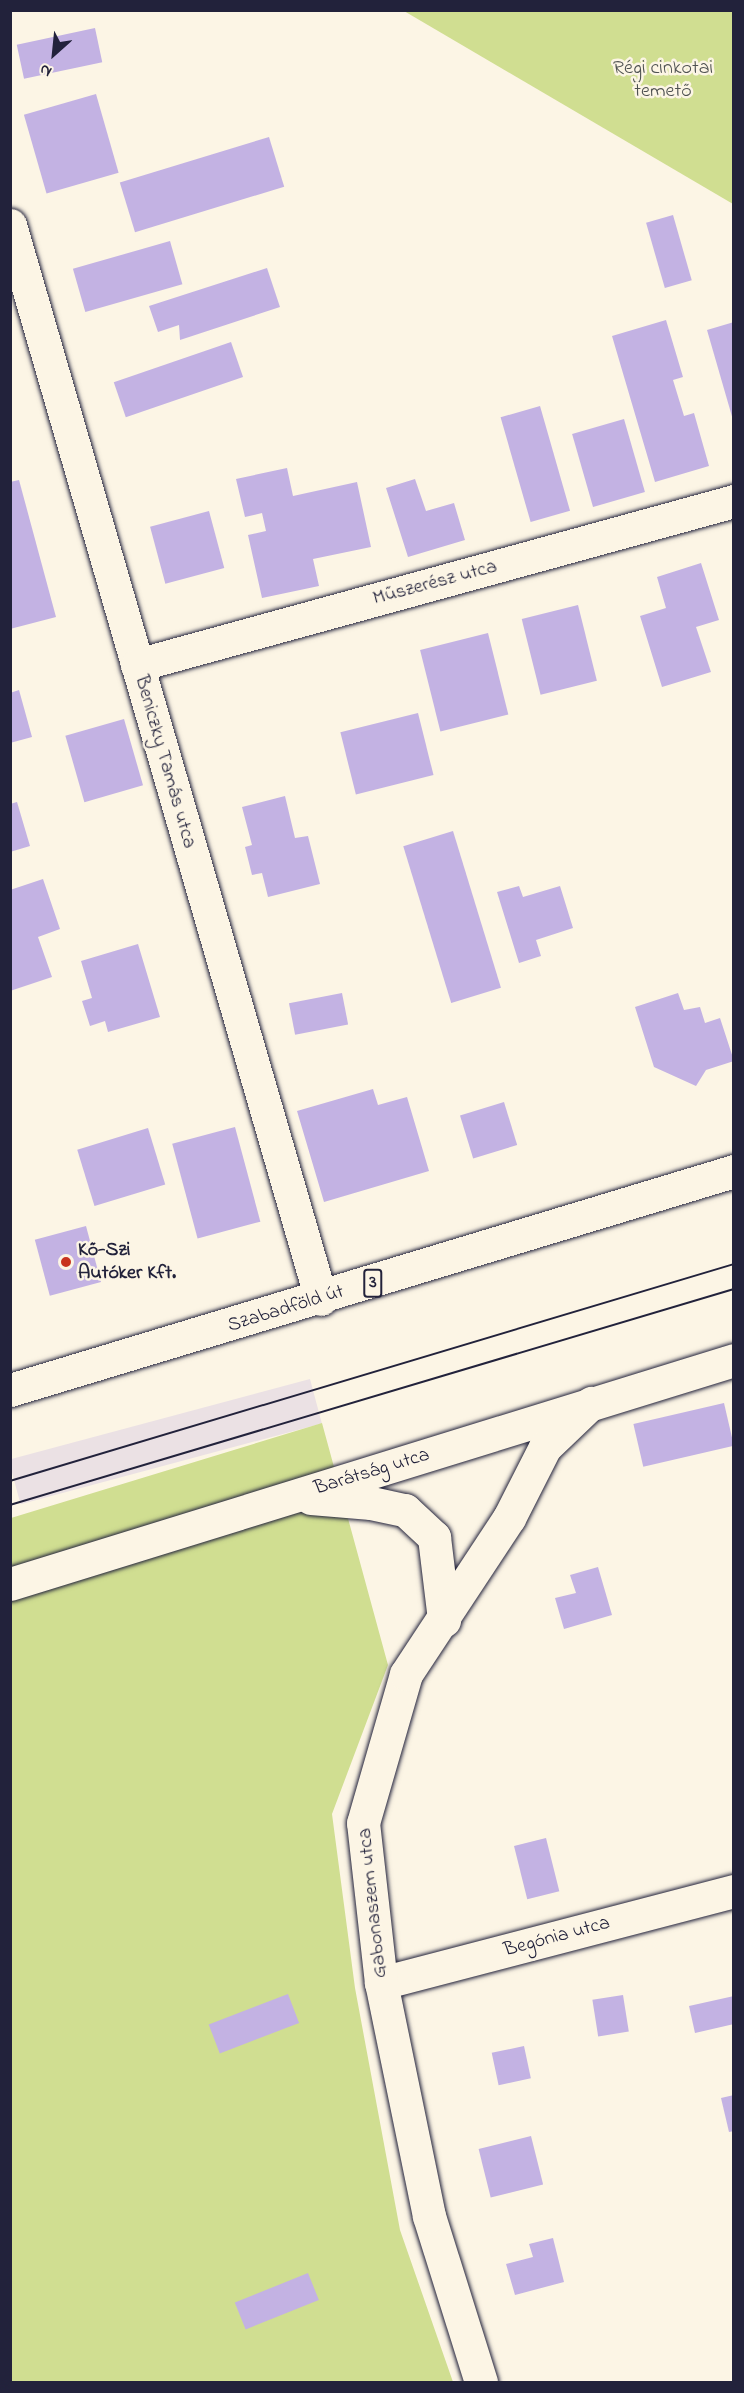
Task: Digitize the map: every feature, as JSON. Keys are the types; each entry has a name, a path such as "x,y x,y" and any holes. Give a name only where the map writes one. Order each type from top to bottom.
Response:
{"street":[{"name":"Beniczky Tamás utca","path":"10,225 321,1299"},
{"name":"Műszerész utca","path":"137,665 734,501"},
{"name":"Szabadföld út","path":"10,1390 321,1299 734,1171"},
{"name":"Barátság utca","path":"10,1584 734,1360"},
{"name":"Gabonaszem utca","path":"481,2382 429,2216 381,1983 363,1823 406,1674 444,1620 509,1518 545,1447 591,1404"},
{"path":"293,1496 371,1503 405,1510 434,1537 444,1620"},
{"name":"Begónia utca","path":"381,1983 734,1891"}],"shaded area":[{"path":"310,1379 322,1423 21,1504 10,1459"}],"green space":[{"name":"Régi cinkotai temető","path":"404,11 733,11 733,204"},
{"path":"322,1423 388,1665 332,1814 355,1988 400,2230 453,2382 11,2382 11,1518"}],"building":[{"path":"95,28 102,62 24,79 17,45"},
{"path":"96,94 119,173 47,193 24,115"},
{"path":"269,137 284,187 135,232 120,183"},
{"path":"673,215 692,280 665,288 646,223"},
{"path":"170,241 182,284 85,312 73,269"},
{"path":"267,268 280,307 180,340 179,325 158,332 149,306"},
{"path":"666,320 683,377 673,380 684,416 694,413 709,466 655,482 612,336"},
{"path":"734,322 734,420 733,420 707,330"},
{"path":"231,342 243,377 126,417 114,382"},
{"path":"540,406 570,511 531,522 501,417"},
{"path":"624,419 645,492 593,507 572,434"},
{"path":"287,468 293,496 357,482 371,547 313,559 319,586 262,598 248,535 266,531 262,513 245,517 236,479"},
{"path":"415,479 426,511 454,503 465,540 408,557 386,488"},
{"path":"19,480 56,617 10,629 10,482"},
{"path":"209,511 224,568 165,584 150,527"},
{"path":"701,563 719,620 696,627 711,672 662,687 640,616 666,608 657,577"},
{"path":"578,605 597,681 541,695 522,619"},
{"path":"488,633 508,715 440,731 420,650"},
{"path":"19,690 32,737 10,743 10,693"},
{"path":"418,713 433,775 356,794 340,732"},
{"path":"124,719 143,785 84,802 65,736"},
{"path":"285,796 295,838 308,836 320,884 268,897 262,873 252,875 245,847 252,845 242,807"},
{"path":"17,802 30,846 10,852 10,804"},
{"path":"453,831 501,988 451,1003 403,846"},
{"path":"43,879 60,929 38,937 52,977 10,991 10,890"},
{"path":"519,886 523,897 560,886 573,928 536,940 541,956 519,963 497,892"},
{"path":"138,944 160,1017 108,1032 105,1021 90,1026 82,1001 92,998 81,961"},
{"path":"342,993 348,1024 295,1035 289,1003"},
{"path":"678,993 684,1010 700,1007 705,1023 720,1018 734,1061 706,1070 696,1086 654,1067 635,1007"},
{"path":"373,1089 378,1105 407,1097 429,1171 324,1202 297,1111"},
{"path":"504,1102 517,1145 473,1158 460,1115"},
{"path":"235,1127 260,1222 198,1238 172,1144"},
{"path":"148,1128 165,1184 94,1206 77,1150"},
{"path":"86,1226 101,1282 50,1296 35,1240"},
{"path":"724,1403 734,1446 643,1467 633,1424"},
{"path":"598,1567 612,1615 564,1629 555,1598 576,1593 570,1575"},
{"path":"546,1838 559,1891 527,1899 514,1846"},
{"path":"288,1994 299,2023 220,2053 209,2024"},
{"path":"623,1995 629,2032 598,2036 592,2000"},
{"path":"734,1996 734,2024 695,2033 689,2006"},
{"path":"524,2046 531,2078 499,2085 492,2053"},
{"path":"734,2095 734,2131 729,2132 721,2098"},
{"path":"531,2136 543,2185 491,2198 479,2149"},
{"path":"553,2238 564,2282 515,2295 506,2264 533,2257 529,2244"},
{"path":"308,2273 319,2300 246,2329 235,2303"}],"tram line":[{"path":"10,1481 734,1264"},
{"path":"10,1505 734,1289"}],"place":[{"name":"Kő-Szi Autóker Kft.","path":"66,1262"}]}
